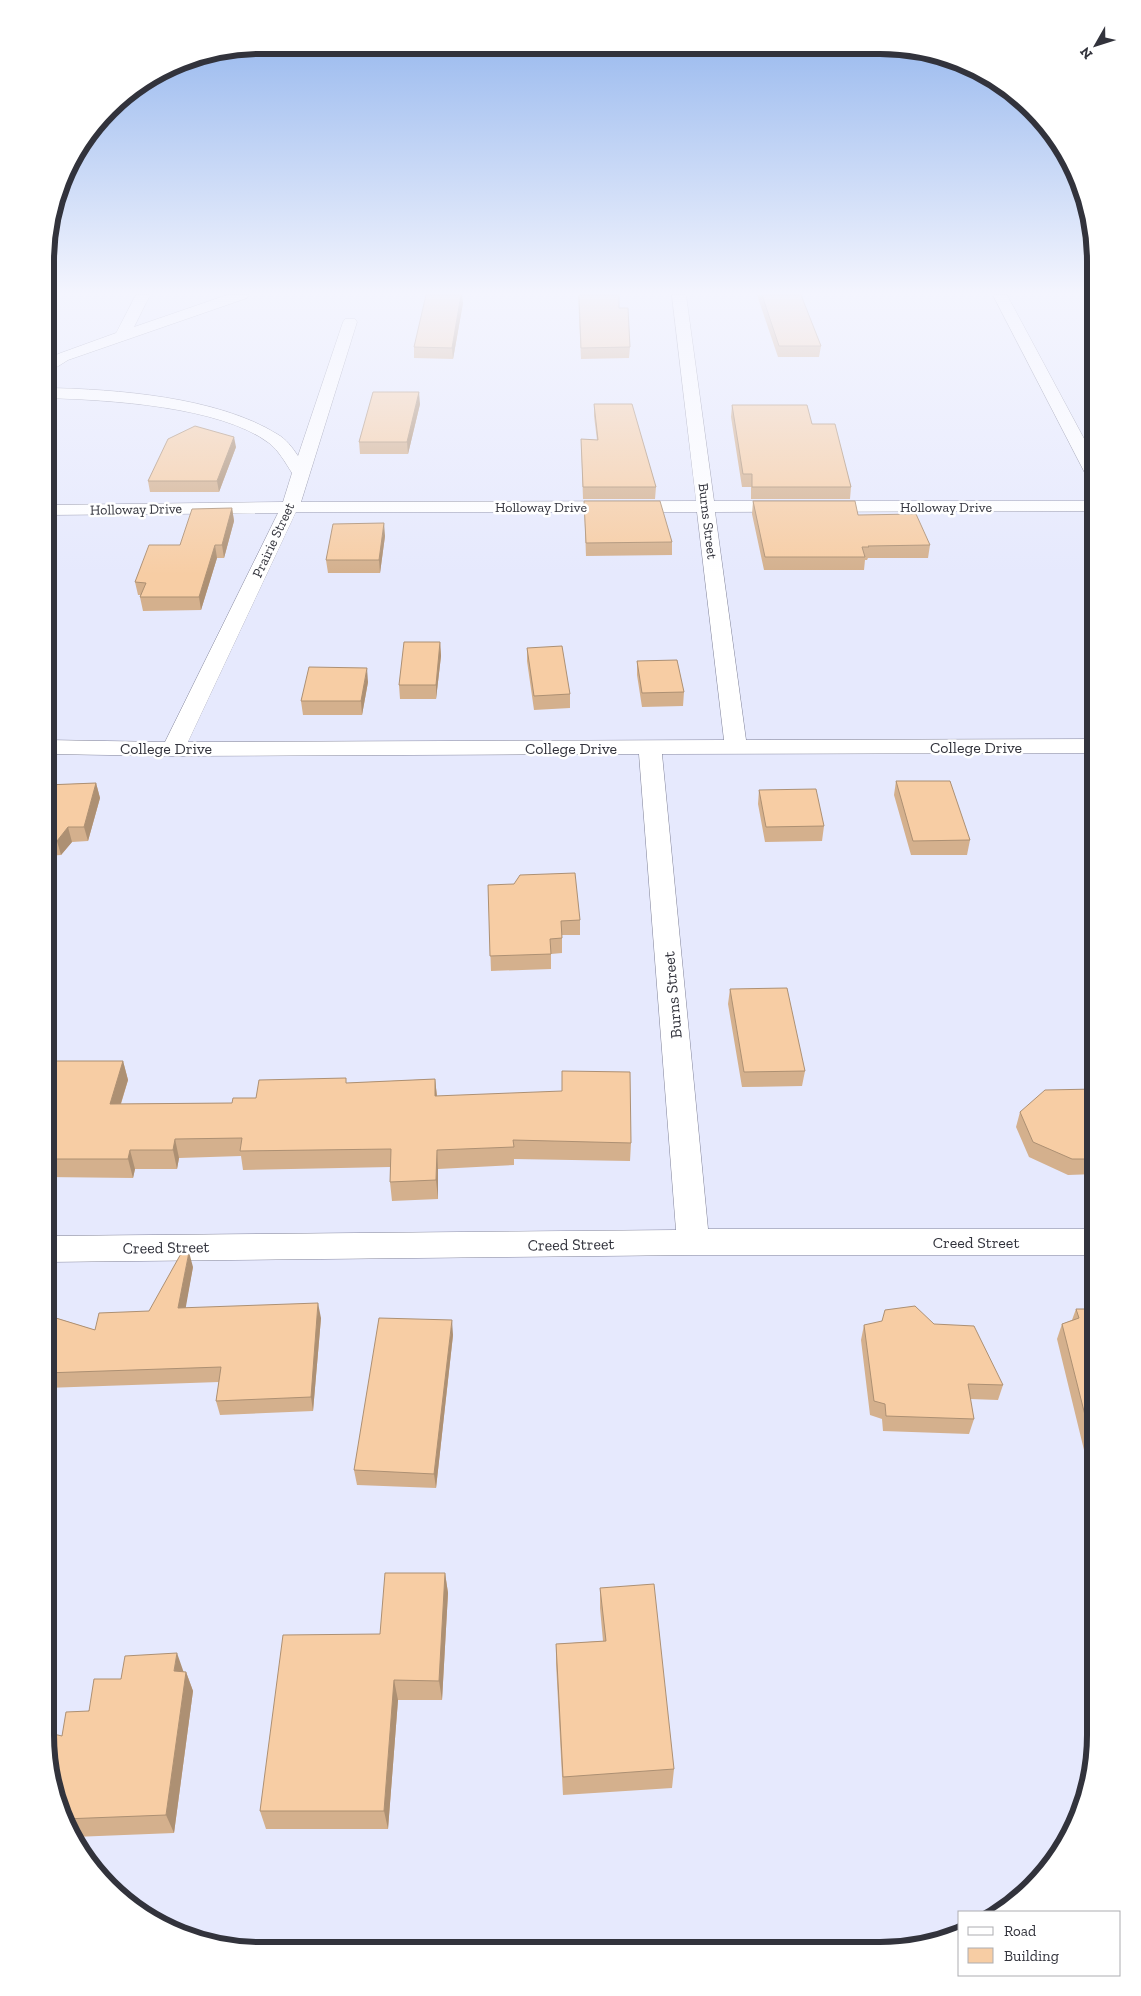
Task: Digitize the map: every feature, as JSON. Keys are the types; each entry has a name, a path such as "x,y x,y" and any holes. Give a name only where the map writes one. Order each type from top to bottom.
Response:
{"street":[{"name":"Prairie Street","path":"173,749 290,507 328,388"},
{"name":"Burns Street","path":"691,388 736,747"},
{"path":"1049,388 1087,460"},
{"path":"54,393 123,398 188,408 223,416 251,426 273,438 288,452 300,472"},
{"name":"Holloway Drive","path":"54,510 290,507 1087,506"},
{"name":"College Drive","path":"54,747 173,749 1087,746"},
{"name":"Burns Street","path":"650,748 693,1242"},
{"name":"Creed Street","path":"54,1249 693,1242 1087,1242"}],"building":[{"path":"373,392 419,392 407,442 359,442"},
{"path":"594,404 632,404 656,487 583,487 581,439 598,440"},
{"path":"732,405 807,405 812,424 835,424 851,487 752,487 752,474 743,474"},
{"path":"195,426 234,437 217,481 148,481 168,439"},
{"path":"584,501 660,501 672,542 586,543"},
{"path":"753,501 855,501 858,515 916,514 930,545 862,547 865,557 765,557"},
{"path":"232,508 222,545 215,545 199,597 140,597 146,583 135,582 149,545 180,545 192,509"},
{"path":"384,523 379,560 326,560 333,524"},
{"path":"404,642 440,642 436,685 399,685"},
{"path":"562,646 570,694 534,696 527,648"},
{"path":"677,660 684,692 642,693 637,661"},
{"path":"309,667 367,668 361,701 301,701"},
{"path":"896,781 950,781 970,840 913,841"},
{"path":"96,783 84,827 68,827 57,841 54,841 54,785"},
{"path":"816,789 824,826 766,827 759,790"},
{"path":"575,873 580,920 561,921 562,938 550,939 551,954 490,956 488,885 514,884 520,875"},
{"path":"787,988 805,1071 744,1072 730,989"},
{"path":"54,1061 123,1061 110,1104 232,1103 233,1098 256,1098 259,1080 346,1078 346,1083 435,1079 435,1096 562,1091 562,1071 630,1072 631,1143 513,1140 514,1147 437,1150 436,1180 390,1182 391,1149 240,1151 242,1138 175,1139 173,1150 130,1150 128,1159 54,1159"},
{"path":"1087,1089 1087,1159 1072,1159 1033,1142 1020,1112 1045,1090"},
{"path":"183,1250 189,1252 178,1308 318,1303 311,1397 216,1401 221,1367 54,1373 54,1317 95,1330 99,1313 149,1311"},
{"path":"915,1306 934,1324 974,1326 1003,1385 968,1384 974,1419 886,1416 885,1404 874,1401 864,1325 882,1321 885,1310"},
{"path":"1076,1309 1087,1309 1087,1423 1062,1324 1079,1318"},
{"path":"379,1318 452,1320 434,1474 354,1470"},
{"path":"385,1573 445,1573 439,1681 394,1680 384,1811 260,1811 283,1635 380,1634"},
{"path":"654,1584 674,1769 563,1777 556,1644 606,1641 600,1588"},
{"path":"177,1653 174,1671 186,1672 166,1815 71,1819 58,1776 54,1734 62,1736 66,1712 89,1711 94,1679 121,1679 125,1656"}]}
